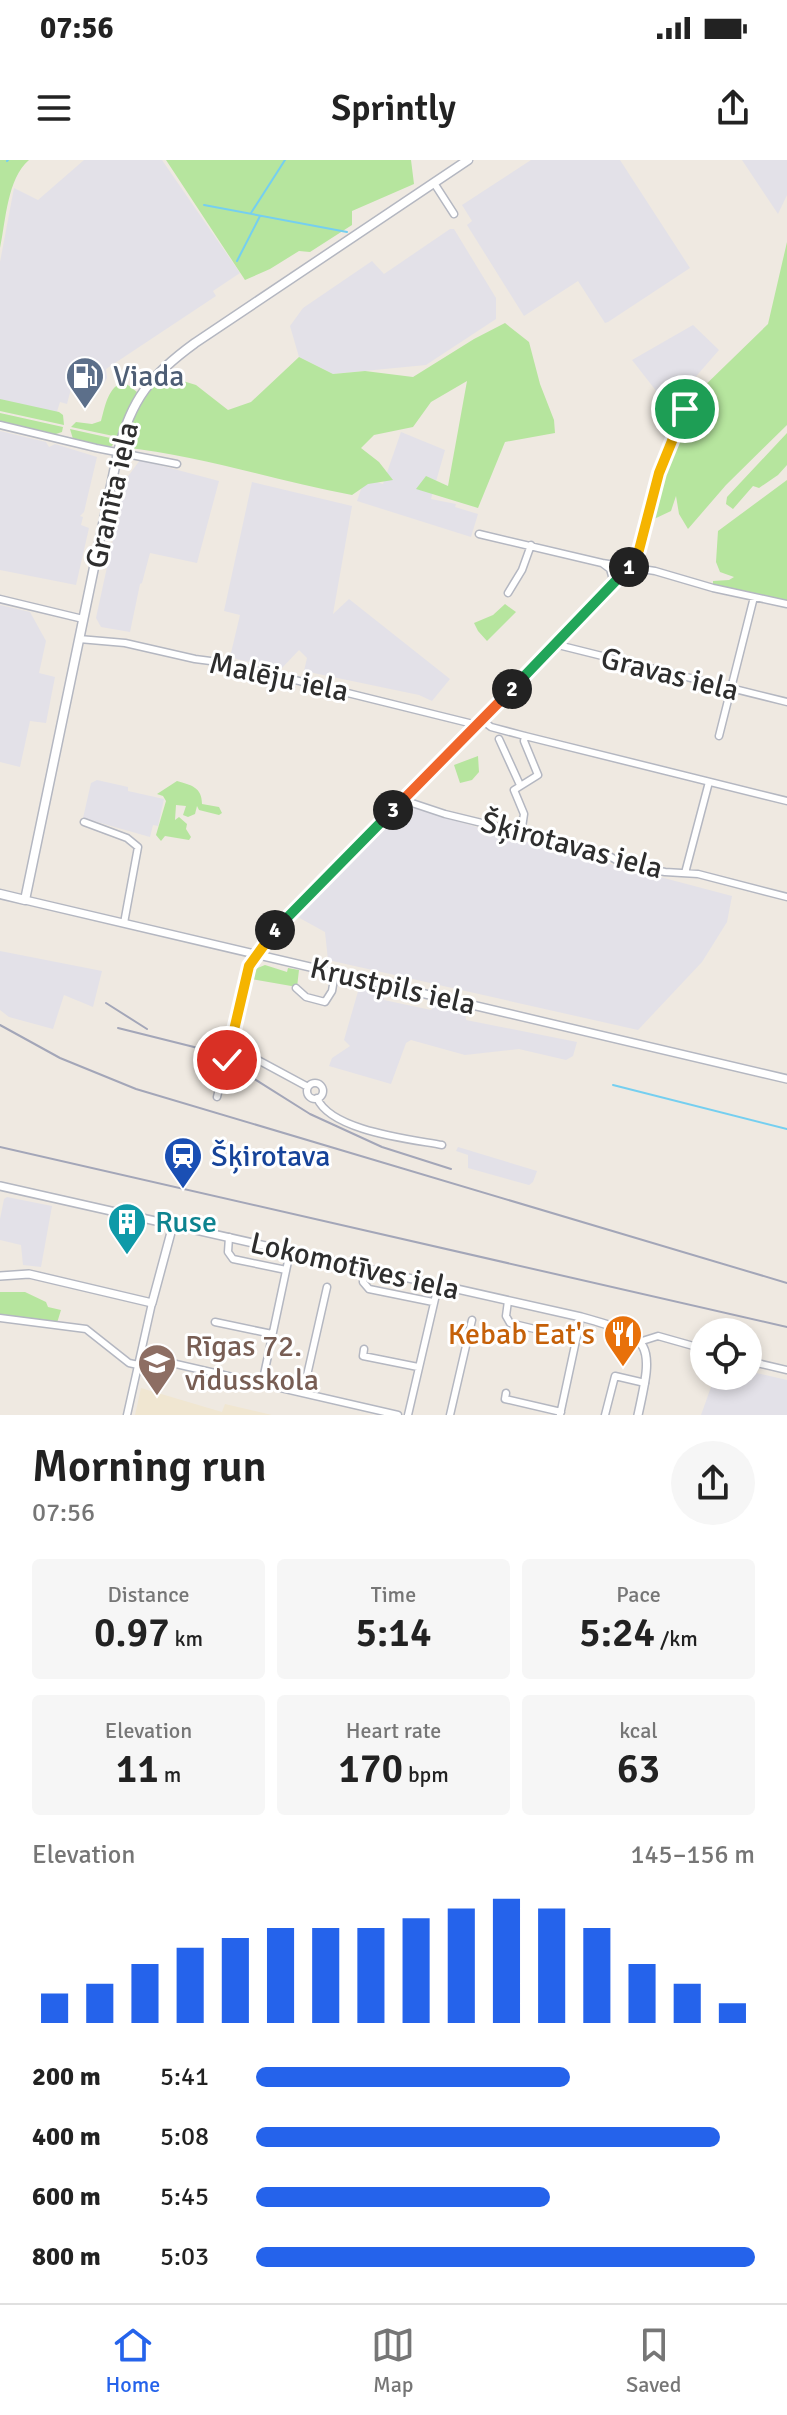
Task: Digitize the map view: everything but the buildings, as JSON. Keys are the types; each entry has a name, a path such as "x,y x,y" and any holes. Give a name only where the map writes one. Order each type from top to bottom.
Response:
{"main road":[{"name":"Granīta iela","path":"25,900 118,452 132,408 151,379 169,362 468,160"},
{"name":"Krustpils iela","path":"0,894 25,900"}],"street":[{"path":"434,183 454,214"},
{"path":"217,1097 249,966 255,954 630,566 639,550 659,473 685,409"},
{"path":"0,425 177,464"},
{"path":"479,534 787,604"},
{"path":"508,593 522,570 531,545"},
{"path":"602,563 610,569 614,583"},
{"path":"719,736 754,597"},
{"path":"0,599 83,619"},
{"name":"Malēju iela","path":"79,639 125,643 235,665 413,708 469,723 475,728"},
{"name":"Gravas iela","path":"554,644 787,702"},
{"path":"482,720 491,727 787,801"},
{"path":"521,834 524,814 514,790 538,775 524,741 525,736"},
{"path":"499,739 520,785"},
{"path":"685,873 709,782"},
{"name":"Šķirotavas iela","path":"406,797 412,803 445,814 604,853 623,864 698,874 787,897"},
{"path":"84,822 127,838 138,847 124,923"},
{"name":"Krustpils iela","path":"25,900 787,1079"},
{"path":"296,988 306,997 325,1002 329,1000 335,973"},
{"path":"230,1045 308,1087"},
{"path":"308,1087 315,1083 321,1087 317,1098"},
{"path":"308,1087 310,1097 317,1098"},
{"path":"317,1098 321,1107 333,1116 367,1129 442,1145"},
{"name":"Lokomotīves iela","path":"0,1186 581,1317 625,1330 639,1342 658,1336 690,1345"},
{"path":"127,1415 173,1225"},
{"path":"229,1237 228,1252 233,1259 286,1270"},
{"path":"262,1384 290,1252"},
{"path":"364,1268 363,1282 369,1289 433,1302"},
{"path":"0,1276 29,1274 152,1303"},
{"path":"408,1415 438,1286"},
{"path":"303,1393 325,1288"},
{"path":"508,1301 506,1316 510,1323 576,1339"},
{"path":"506,1393 505,1399 561,1413 581,1317"},
{"path":"0,1318 86,1329 129,1363 138,1365"},
{"path":"450,1415 472,1320"},
{"path":"215,1322 272,1334"},
{"path":"638,1415 647,1358 639,1342"},
{"path":"364,1349 363,1356 418,1367"},
{"path":"141,1356 398,1415"},
{"path":"762,1364 787,1370"},
{"path":"605,1415 615,1376 645,1383"}],"shaded area":[{"path":"84,160 162,160 240,273 213,291 216,296 106,369 107,378 99,392 72,385 67,404 60,402 55,418 0,406 0,262 14,188 38,200"},
{"path":"531,160 620,160 690,268 605,323 578,281 524,316 467,225 472,221 462,205"},
{"path":"742,160 787,160 787,195 778,214"},
{"path":"454,229 496,298 496,319 426,365 333,374 299,357 290,326 303,308 372,261 384,274"},
{"path":"693,325 719,350 668,406 632,360"},
{"path":"0,431 46,442 49,447 55,444 97,457 84,512 80,516 83,517 81,525 89,528 76,585 0,570"},
{"path":"401,432 445,450 431,499 456,504 455,507 478,514 471,537 357,501 365,478 383,484"},
{"path":"140,460 219,481 197,563 150,553 130,632 101,627 96,618 126,479"},
{"path":"252,482 352,506 333,614 349,599 450,679 432,701 419,695 304,671 307,658 299,650 281,669 236,659 231,653 240,615 224,611"},
{"path":"0,605 30,612 46,641 39,673 55,677 46,723 30,721 20,767 0,762"},
{"path":"97,780 164,799 158,826 153,825 150,837 83,818 91,783"},
{"path":"406,806 520,840 732,896 727,922 702,962 638,1030 328,960 325,932 296,916"},
{"path":"0,951 102,971 93,1007 64,995 53,1029 9,1017 0,1010"},
{"path":"359,988 385,994 384,1000 431,1010 435,1004 465,1012 466,1020 577,1042 573,1056 566,1060 519,1049 465,1055 411,1040 406,1043 391,1084 329,1066 332,1058 350,1046 344,1040"},
{"path":"458,1147 537,1171 533,1182 529,1185 468,1168 468,1155 456,1151"},
{"path":"7,1197 52,1206 41,1267 23,1265 21,1245 0,1240 0,1219"},
{"path":"762,1374 787,1380 787,1415 701,1415 710,1390 762,1390"},
{"name":"Rīgas 72. vidusskola","path":"141,1388 222,1412 225,1404 272,1415 135,1415"}],"green space":[{"path":"0,160 29,160 12,189 0,248"},
{"path":"166,160 411,160 414,184 352,211 352,225 310,252 299,251 245,280"},
{"path":"787,242 787,425 726,485 688,529 679,514 676,496 671,511 654,519 674,445 695,395 768,324"},
{"path":"505,323 529,342 554,420 555,433 505,442 478,508 416,489 426,476 448,486 467,381 431,402 413,427 374,435 361,448 379,462 393,480 368,484 352,495 180,456 122,447 136,412 160,374 196,385 228,410 251,402 299,357 333,374 365,371 413,377"},
{"path":"124,382 137,392 118,437 71,427 76,422 92,424 101,421 111,392"},
{"path":"0,399 59,412 63,415 64,425 0,411"},
{"path":"0,413 63,427 62,432 53,435 0,423"},
{"path":"70,429 115,439 112,446 107,448 73,439"},
{"path":"787,433 787,465 759,488 753,486 733,509 726,504 727,497"},
{"path":"787,480 787,604 713,588 713,581 734,577 720,572 716,562 718,531"},
{"path":"505,604 516,612 487,641 474,623 493,615"},
{"path":"478,756 479,772 472,780 460,783 454,765"},
{"path":"177,781 195,788 202,804 219,807 222,813 199,810 197,806 195,814 188,817 183,815 186,806 176,805 175,820 179,817 187,824 186,829 191,837 189,840 165,836 161,841 156,835 166,801 157,794"},
{"path":"265,965 287,972 288,968 299,970 297,987 251,979 255,969"},
{"path":"0,1292 25,1292 46,1302 48,1307 61,1310 57,1323 0,1314"}],"waterway":[{"path":"251,213 285,160"},
{"path":"204,205 347,232"},
{"path":"237,261 260,216"},
{"path":"613,1085 787,1129"}],"railway":[{"path":"106,1003 147,1029"},
{"path":"0,1025 60,1058 136,1089 787,1283"},
{"path":"118,1028 210,1051 310,1114 382,1147 451,1169"},
{"path":"0,1147 787,1327"}],"place":[{"name":"Viada","path":"85,410"},
{"name":"Šķirotava","path":"183,1190"},
{"name":"Ruse","path":"127,1256"},
{"name":"Kebab Eat's","path":"623,1368"},
{"name":"Rīgas 72. vidusskola","path":"157,1397"}],"route":[{"path":"227,1060 249,966 268,938 630,566 639,550 659,473 685,409"}]}
